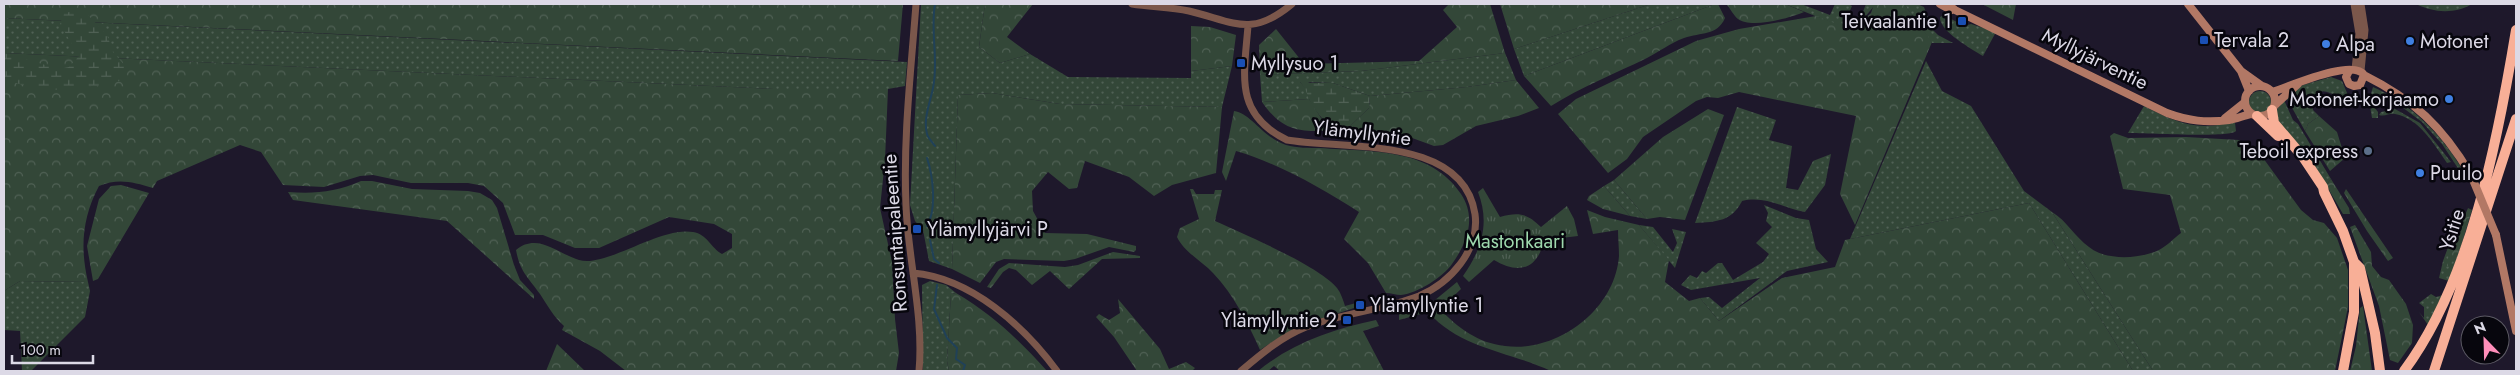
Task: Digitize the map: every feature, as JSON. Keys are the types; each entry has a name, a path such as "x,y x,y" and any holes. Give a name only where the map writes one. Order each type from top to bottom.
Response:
{"highway":[{"name":"Ysitie","path":"2404,371 2426,340 2452,287 2472,227 2494,139 2516,30"},
{"path":"2274,108 2274,123 2314,172 2323,187 2343,231 2354,262 2354,312 2342,371"},
{"path":"2254,115 2297,157 2319,190 2324,192"},
{"path":"2434,371 2516,119"},
{"path":"2354,262 2360,268 2366,287 2376,332 2380,371"}],"main road":[{"name":"Myllyjärventie","path":"1940,4 1950,10 1955,10"},
{"name":"Myllyjärventie","path":"1947,4 1955,10 2167,113 2204,123 2254,115"},
{"path":"2188,4 2240,71 2249,91 2245,102 2224,120"},
{"path":"2240,71 2272,92"},
{"path":"2272,92 2328,74 2356,74 2380,84 2409,101 2431,120 2450,141 2471,175 2496,235 2516,331"},
{"path":"2245,102 2254,115 2265,116 2299,82"},
{"path":"2249,91 2262,86"},
{"path":"2272,92 2274,108"}],"street":[{"name":"Ronsuntaipaleentie","path":"916,4 906,136 906,206 919,336 919,371"},
{"path":"1132,4 1174,8 1248,26 1270,20 1292,4"},
{"path":"2354,4 2358,34 2356,74"},
{"path":"2356,74 2365,30 2361,4"},
{"name":"Ylämyllyntie","path":"1241,371 1274,345 1305,328 1331,319 1406,300 1434,288 1455,271 1466,255 1473,240 1476,223 1472,202 1464,186 1453,175 1424,158 1389,149 1287,140 1272,133 1260,123 1251,110 1246,96 1248,26"},
{"path":"913,273 935,276 983,301 1018,327 1057,371"}],"green space":[{"path":"4,4 903,4 898,61 4,18"},
{"path":"921,4 985,4 979,47 1000,63 1030,54 1068,77 1191,78 1191,71 1232,66 1222,107 1060,104 992,93 958,95 952,269 929,261 923,230 915,221 910,205"},
{"path":"985,4 1033,4 1007,37 1030,54 1000,63 979,47"},
{"path":"1449,4 1490,4 1505,53 1361,71 1260,75 1259,45 1276,29 1304,64 1419,61 1457,27 1443,10"},
{"path":"1500,4 1651,4 1514,49"},
{"path":"1651,4 1715,4 1524,76 1514,49"},
{"path":"1718,4 1725,18 1718,28 1708,33 1679,40 1551,106 1524,76"},
{"path":"1726,4 1785,4 1804,12 1790,17 1752,23 1738,19"},
{"path":"1785,4 1801,4 1830,15 1835,4 1848,4 1852,6 1848,15 1859,22 1866,4 1875,5 1853,31"},
{"path":"1874,4 1904,4 1932,42 1855,225 1840,194 1856,116 1739,92 1718,98 1707,97 1696,101 1643,137 1627,159 1608,173 1558,114 1576,99 1696,41 1739,29 1816,16 1853,30 1871,13"},
{"path":"1904,4 1917,4 1924,7 1932,29 1938,35 1953,43 1932,43"},
{"path":"1982,4 2016,4 2013,20"},
{"path":"2416,4 2472,4 2452,11 2437,11"},
{"path":"76,11 88,15 107,35 113,52 127,68 122,80 107,85 41,91 4,79 4,53 59,69 69,67 79,56 60,24 64,13"},
{"path":"1944,15 1964,26 1971,24 1996,32 1983,56 1950,34 1941,22 1940,17"},
{"path":"4,18 907,62 905,86 888,89 774,89 4,53"},
{"path":"1191,26 1210,27 1236,35 1232,66 1191,71"},
{"path":"4,53 774,89 888,89 885,160 880,208 892,262 899,353 896,371 626,371 600,351 562,330 564,326 554,315 522,269 516,250 524,245 539,243 579,260 590,261 604,258 665,235 693,232 702,235 722,254 732,248 732,234 714,224 669,217 599,248 575,248 543,235 515,235 503,203 484,186 468,183 411,183 373,175 360,176 324,187 283,185 261,152 240,145 157,181 153,188 126,182 113,182 99,186 89,210 84,233 83,245 88,282 20,281 4,291"},
{"path":"1505,53 1516,80 1467,87 1370,96 1333,83 1300,82 1308,91 1309,99 1262,102 1260,75 1361,71"},
{"path":"1926,61 1942,91 1971,106 2024,191 2052,212 2153,371 2133,371 2029,203 1850,239"},
{"path":"2331,77 2342,81 2350,100 2342,99 2327,92 2319,92 2312,103 2313,110 2319,116 2308,124 2305,131 2286,97 2303,85"},
{"path":"1302,79 1310,83 1333,83 1370,96 1369,108 1346,130 1333,130 1313,107 1305,88 1300,82"},
{"path":"1516,80 1539,108 1518,116 1476,126 1443,145 1434,146 1404,135 1372,130 1346,130 1369,108 1370,96 1467,87"},
{"path":"2373,87 2398,100 2429,126 2455,158 2467,182 2442,144 2422,122 2402,107 2376,95 2373,96 2378,118 2372,118 2369,100"},
{"path":"2260,91 2268,94 2271,102 2268,110 2260,113 2252,110 2249,102 2252,94"},
{"path":"992,93 1060,104 1222,107 1216,173 1172,185 1154,196 1129,177 1085,161 1077,188 1069,189 1048,172 1032,191 1033,211 1045,233 1087,234 1136,246 1136,250 1134,252 1109,247 1064,261 1004,259 996,262 980,283 952,269 958,95"},
{"path":"1309,99 1321,118 1333,130 1311,131 1293,128 1277,119 1262,102"},
{"path":"2284,100 2293,120 2298,124 2331,179 2326,185 2276,121 2275,112"},
{"path":"2144,106 2176,121 2197,126 2219,125 2232,122 2235,123 2236,131 2204,135 2128,133"},
{"path":"1737,107 1776,120 1769,140 1792,146 1786,188 1798,190 1813,161 1831,154 1825,185 1805,212 1766,201 1750,200 1742,201 1734,213 1723,219 1695,223"},
{"path":"1708,109 1724,115 1685,220 1660,217 1647,219 1614,180 1663,137"},
{"path":"2395,109 2420,123 2451,162 2447,163 2419,126 2404,116 2395,114 2379,115 2381,112"},
{"path":"1234,111 1246,116 1271,137 1286,145 1398,155 1416,160 1433,168 1448,179 1461,194 1468,212 1469,221 1466,239 1452,264 1436,279 1422,288 1401,295 1386,293 1368,263 1344,239 1359,212 1300,177 1236,151 1226,181 1222,172"},
{"path":"2319,116 2337,132 2345,158 2330,171 2305,131 2308,124"},
{"path":"2114,133 2128,138 2186,137 2239,140 2258,151 2301,210 2313,220 2324,223 2337,238 2348,270 2348,307 2335,371 2153,371 2052,212 2079,239 2096,252 2104,255 2133,257 2151,253 2162,248 2181,233 2170,195 2123,189 2110,136"},
{"path":"2331,179 2349,208 2350,214 2343,214 2326,185"},
{"path":"1614,180 1647,219 1630,216 1604,186"},
{"path":"361,181 372,181 412,189 468,191 480,193 492,200 497,208 520,280 534,295 534,299 447,221 293,200 288,192 307,193 325,191 343,188"},
{"path":"121,185 149,193 98,279 93,281 87,246 99,199 111,186"},
{"path":"1604,186 1630,216 1603,209 1587,200 1589,196"},
{"name":"Mastonkaari","path":"1483,188 1500,217 1512,214 1527,216 1541,227 1567,206 1574,219 1578,236 1544,240 1541,250 1532,263 1519,268 1503,265 1494,260 1469,282 1463,276 1475,256 1482,235 1484,225 1482,203 1478,192"},
{"path":"1190,189 1193,189 1196,194 1214,194 1215,190 1222,190 1215,221 1280,251 1314,270 1328,279 1337,288 1345,306 1356,303 1357,307 1295,330 1260,350 1228,291 1209,269 1184,247 1177,237 1180,228 1199,219"},
{"path":"2346,189 2393,258 2388,261 2367,231 2344,193"},
{"path":"2029,203 2133,371 1551,371 1470,342 1441,324 1428,312 1399,320 1399,313 1429,305 1457,282 1461,289 1440,309 1461,328 1477,338 1505,346 1525,346 1563,335 1580,324 1595,310 1607,294 1615,276 1619,256 1618,230 1593,234 1587,210 1605,217 1639,225 1669,260 1665,282 1689,301 1700,298 1719,321 1782,278 1835,267 1845,240"},
{"path":"1764,205 1796,218 1809,220 1816,249 1828,262 1787,271 1719,321 1700,298 1709,297 1722,308 1760,278 1691,290 1681,285 1690,275 1697,278 1702,271 1706,273 1718,263 1722,263 1733,280 1763,262 1769,254 1756,243 1772,227 1766,221 1768,213"},
{"path":"2468,208 2472,210 2460,250 2450,265 2447,266 2452,246"},
{"path":"1639,225 1653,227 1673,252 1677,243 1672,229 1686,232 1675,268"},
{"path":"2355,225 2371,252 2372,266 2381,277 2389,280 2406,304 2413,325 2412,343 2398,363 2390,360 2379,306 2350,227"},
{"path":"2461,228 2453,259 2460,250 2449,281 2439,278 2454,231"},
{"path":"1113,252 1140,256 1140,258 1102,259 1069,289 1050,271 1032,285 1016,270 1009,268 1003,272 991,288 987,287 999,269 1009,263 1065,267 1078,265"},
{"path":"20,281 88,282 90,291 85,317 31,371 22,371 20,331 4,330 4,291"},
{"path":"930,281 946,285 956,293 951,294 947,361 949,371 923,371 922,285"},
{"path":"956,293 1005,328 1047,371 949,371 947,361 951,294"},
{"path":"2431,294 2436,297 2443,295 2428,325 2419,312 2424,318 2424,307 2419,303"},
{"path":"1118,299 1160,349 1169,369 1186,362 1195,368 1192,371 1137,371 1114,337 1096,317 1099,314 1109,320 1120,313"},
{"path":"2363,306 2372,371 2350,371 2356,346 2360,308"},
{"path":"1376,320 1379,326 1363,331 1384,371 1280,371 1274,366 1268,371 1258,371 1285,352 1314,338"},
{"path":"557,344 585,371 546,371"}],"waterway":[{"path":"935,4 933,25 935,78 927,111 926,128 928,136 935,146"},
{"path":"927,158 933,192 932,211 927,226"},
{"path":"930,240 934,259 939,263"},
{"path":"937,285 934,309 947,338 957,348 956,359 965,365 963,371"}],"place":[{"name":"Teivaalantie 1","path":"1962,21"},
{"name":"Tervala 2","path":"2204,40"},
{"name":"Motonet","path":"2410,41"},
{"name":"Alpa","path":"2326,44"},
{"name":"Myllysuo 1","path":"1241,63"},
{"name":"Motonet-korjaamo","path":"2449,99"},
{"name":"Teboil express","path":"2368,151"},
{"name":"Puuilo","path":"2420,173"},
{"name":"Ylämyllyjärvi P","path":"917,229"},
{"name":"Ylämyllyntie 1","path":"1360,305"},
{"name":"Ylämyllyntie 2","path":"1347,320"}]}
